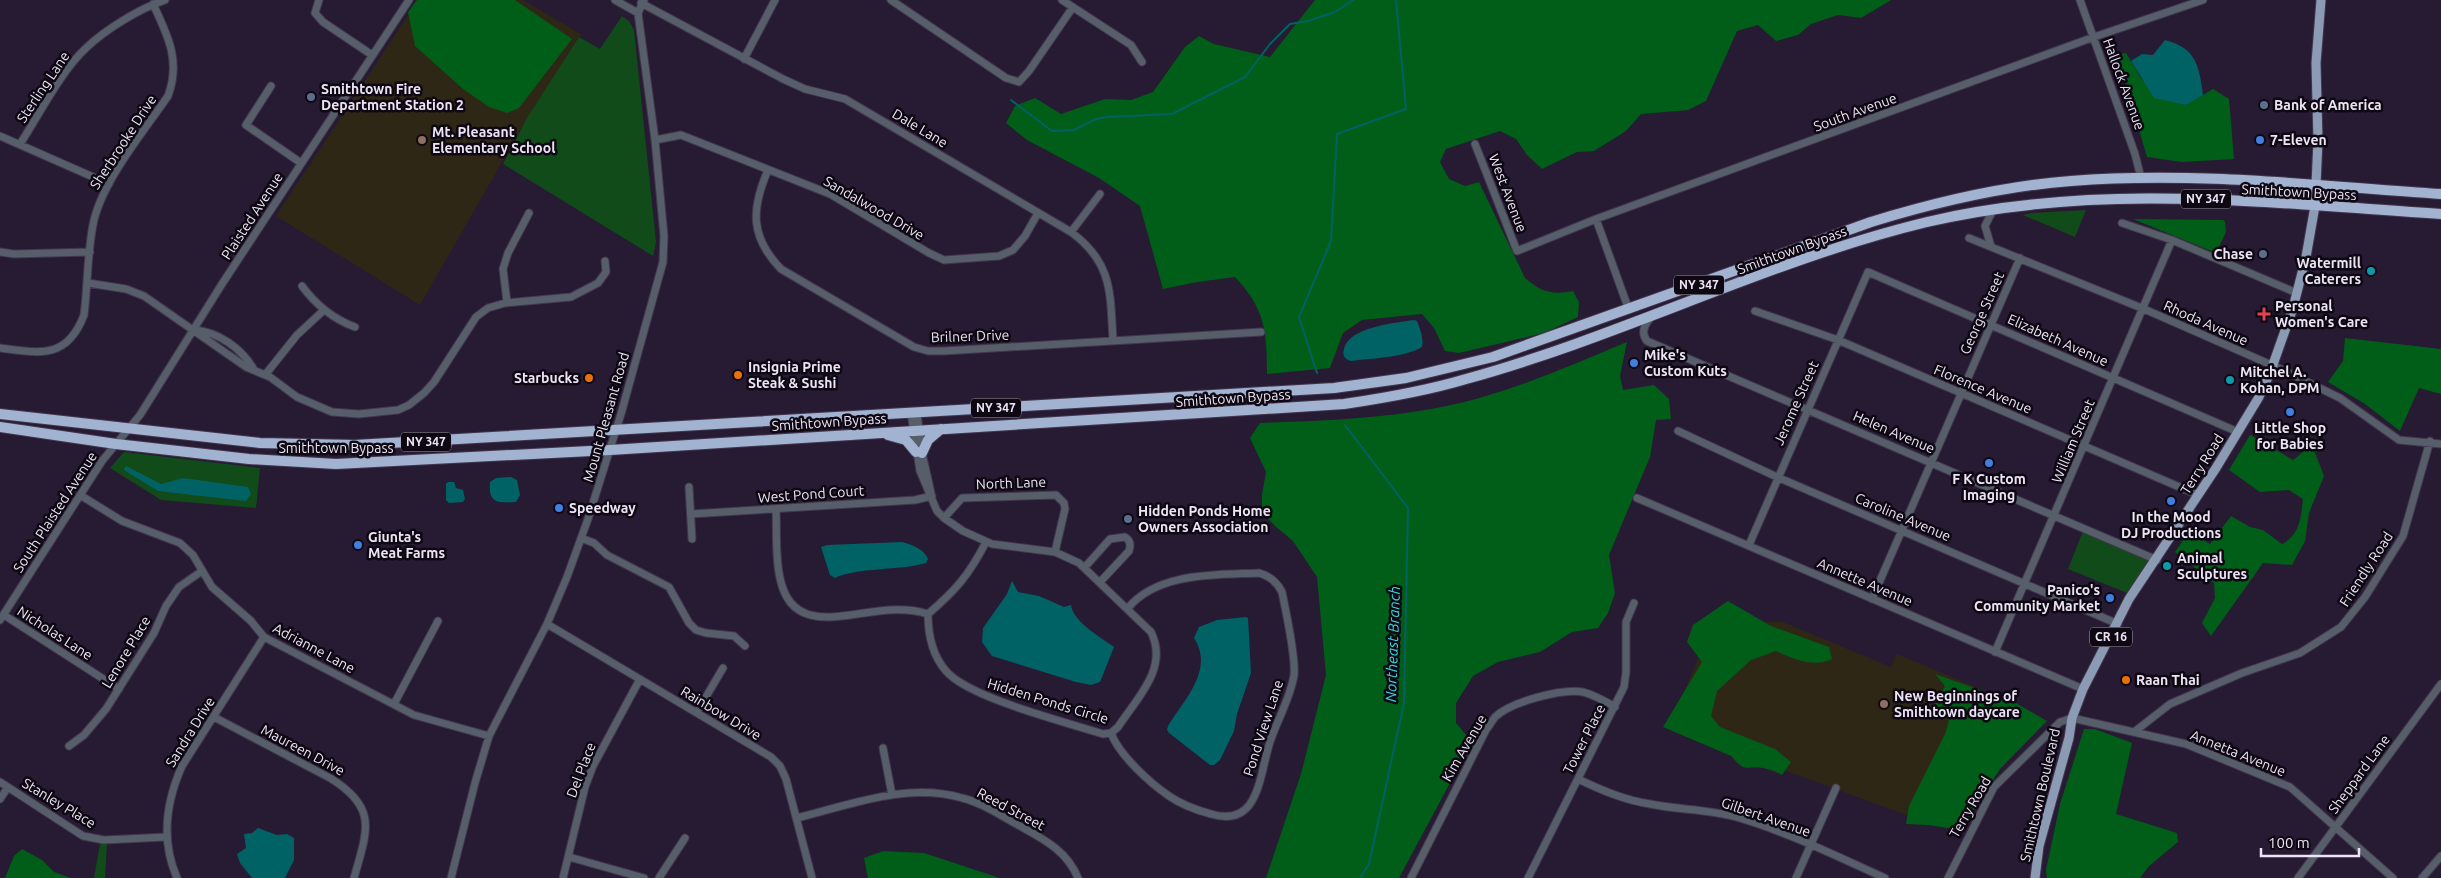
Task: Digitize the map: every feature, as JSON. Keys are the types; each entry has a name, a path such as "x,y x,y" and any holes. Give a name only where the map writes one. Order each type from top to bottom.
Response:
{"highway":[{"name":"Smithtown Bypass","path":"0,414 128,430 260,443 323,446 1285,392 1370,384 1441,371 1494,357 1850,230 1929,205 1989,192 2040,184 2141,178 2196,178 2441,194"},
{"name":"Smithtown Bypass","path":"0,427 116,444 249,459 336,464 610,450 875,432 1269,410 1381,398 1435,388 1493,372 1863,240 1928,222 1992,210 2080,200 2135,198 2441,214"},
{"path":"875,432 906,440 919,452 926,442 942,428"}],"main road":[{"name":"Terry Road","path":"2072,718 2083,690 2129,599 2157,560 2238,432 2263,389 2273,366 2297,293 2306,257 2315,206 2318,141 2316,63 2321,0"},
{"name":"Smithtown Boulevard","path":"2035,878 2039,846 2069,738 2072,718"}],"street":[{"name":"Sterling Lane","path":"20,144 70,67 86,48 139,11 165,0"},
{"path":"320,0 315,13 323,22 372,55"},
{"name":"Plaisted Avenue","path":"116,444 140,415 409,0"},
{"path":"615,0 638,14"},
{"path":"744,59 776,0"},
{"path":"892,0 1006,78 1019,82 1029,71 1072,7"},
{"path":"1062,0 1131,46 1142,62"},
{"name":"Hallock Avenue","path":"2080,0 2135,154 2141,178"},
{"name":"South Avenue","path":"1517,251 1596,219 2094,37 2203,0"},
{"name":"Mount Pleasant Road","path":"451,878 474,783 489,736 547,624 581,538 616,430 664,256 655,140 638,14 642,2"},
{"name":"Dale Lane","path":"642,2 744,59 805,89 828,93 851,102 1083,241 1103,267 1110,290 1113,340"},
{"name":"Sherbrooke Drive","path":"0,348 41,353 63,345 80,326 84,315 94,220 108,184 168,96 174,80 174,55 153,4"},
{"path":"271,86 246,125 302,163"},
{"name":"Sandalwood Drive","path":"655,140 681,135 830,194 944,260 999,256 1012,250 1025,236 1038,213"},
{"path":"0,136 108,184"},
{"name":"West Avenue","path":"1475,144 1517,251"},
{"name":"Brilner Drive","path":"768,170 755,210 761,243 770,257 781,269 902,342 928,351 1261,332"},
{"path":"1070,232 1100,194"},
{"path":"1991,246 1984,226 1992,210"},
{"path":"507,302 503,268 508,253 529,213"},
{"path":"1596,219 1629,310"},
{"path":"2122,223 2172,240 2297,293"},
{"name":"Rhoda Avenue","path":"1969,238 2144,309 2273,366 2340,398 2399,440 2430,441 2441,444"},
{"name":"William Street","path":"1995,652 2144,309 2172,240"},
{"path":"0,252 14,254 90,252"},
{"name":"George Street","path":"1872,599 2020,258"},
{"path":"194,330 210,332 240,352 253,368 297,397 332,412 359,414 398,410 409,405 434,382 476,317 488,308 507,302 571,297 598,283 606,272 605,261"},
{"name":"Elizabeth Avenue","path":"1868,272 2238,432"},
{"name":"Jerome Street","path":"1749,545 1777,477 1868,272"},
{"path":"88,283 126,289 144,296 246,367 253,368"},
{"path":"302,286 324,310 342,322 356,327"},
{"path":"265,375 297,335 324,310"},
{"name":"Florence Avenue","path":"1755,311 1838,340 2198,495"},
{"name":"Helen Avenue","path":"1652,315 1644,328 1644,338 1648,341 2157,560"},
{"path":"218,347 223,340"},
{"path":"914,413 919,452 925,476 936,511 944,518"},
{"name":"Caroline Avenue","path":"1678,431 1777,477 2118,624"},
{"name":"Friendly Road","path":"2134,732 2170,704 2242,673 2300,653 2341,627 2365,597 2403,536 2430,441"},
{"name":"South Plaisted Avenue","path":"2,618 80,495 116,444"},
{"path":"689,488 692,539"},
{"name":"Adrianne Lane","path":"80,495 122,521 180,543 193,555 212,587 251,621 264,637 414,715 489,736"},
{"name":"North Lane","path":"944,518 962,498 1056,495 1064,503 1065,509 1055,552"},
{"name":"West Pond Court","path":"691,514 915,500 932,496"},
{"name":"Annette Avenue","path":"1637,498 2083,690"},
{"path":"776,509 782,588 795,606 805,614 816,618 831,619 898,610 928,614 960,584 986,542"},
{"name":"Hidden Ponds Circle","path":"928,614 928,625 935,656 947,672 964,685 979,694 1103,734 1111,733 1153,674 1157,663 1156,642 1151,632 1085,567 1055,552 986,542 944,518"},
{"path":"1085,567 1110,539 1125,537 1128,539 1129,551 1101,581"},
{"path":"581,538 594,543 607,555 669,587 689,623 696,630 734,636 745,646"},
{"name":"Lenore Place","path":"69,746 84,735 119,689 154,633 166,606 179,587 202,571"},
{"name":"Pond View Lane","path":"1111,733 1120,750 1163,792 1176,801 1219,817 1237,816 1250,806 1254,797 1294,674 1282,592 1278,585 1266,575 1250,574 1191,578 1147,591 1128,608"},
{"name":"Tower Place","path":"1528,878 1624,687 1626,672 1626,622 1634,603"},
{"name":"Nicholas Lane","path":"2,618 119,689"},
{"path":"394,704 438,621"},
{"name":"Rainbow Drive","path":"547,624 697,712 770,757 780,766 786,779 812,878"},
{"name":"Sandra Drive","path":"177,878 171,865 166,837 172,788 182,766 264,637"},
{"path":"697,712 723,668"},
{"name":"Del Place","path":"563,878 585,787 593,766 640,679"},
{"name":"Sheppard Lane","path":"2298,878 2441,684"},
{"name":"Kim Avenue","path":"1410,878 1486,730 1496,717 1509,709 1542,697 1568,691 1584,692 1614,706"},
{"name":"Maureen Drive","path":"214,717 330,778 348,789 358,800 364,814 366,834 354,878"},
{"name":"Annetta Avenue","path":"2072,718 2186,744 2290,787 2393,878"},
{"name":"Terry Road","path":"1948,878 1994,787 2060,722 2072,718"},
{"path":"884,748 892,795"},
{"name":"Gilbert Avenue","path":"1578,779 1623,798 1651,805 1723,814 1810,844 1885,878"},
{"name":"Stanley Place","path":"0,782 83,836 95,839 166,837"},
{"path":"0,799 8,787"},
{"path":"1796,878 1836,788"},
{"name":"Reed Street","path":"797,818 892,795 930,792 962,797 985,806 1059,849 1072,864 1078,878"},
{"path":"659,878 685,838"},
{"path":"2422,878 2441,856"},
{"path":"569,857 644,878"}],"shaded area":[{"name":"Mt. Pleasant Elementary School","path":"418,0 523,0 581,34 525,122 420,305 276,216"},
{"path":"622,16 629,21 634,30 656,242 653,256 503,164 527,118 579,37 600,49"},
{"path":"2165,40 2184,48 2198,67 2203,95 2186,105 2154,98 2131,61 2142,54 2153,55"},
{"path":"2086,210 2075,237 2023,215 2031,213"},
{"path":"1417,321 1420,331 1422,347 1414,351 1388,357 1351,361 1343,354 1348,342 1363,331 1373,327"},
{"path":"124,452 260,468 256,508 161,500 110,468"},
{"path":"126,466 161,484 183,478 248,487 251,494 246,501 158,491 124,470"},
{"path":"511,477 517,480 520,495 516,502 496,501 491,495 490,482 496,478"},
{"path":"454,482 456,488 463,490 465,499 463,502 449,503 446,500 446,484"},
{"path":"2083,531 2149,561 2127,593 2068,569"},
{"path":"902,542 921,550 928,559 926,563 855,572 835,578 830,575 821,547 827,545"},
{"path":"1012,581 1018,592 1039,596 1064,607 1071,605 1082,623 1114,647 1100,682 1091,685 1076,682 992,656 982,642 983,628 1007,594"},
{"path":"1248,618 1251,673 1237,714 1234,731 1220,760 1214,765 1210,765 1167,730 1188,696 1199,673 1201,662 1200,650 1194,638 1199,627 1217,620"},
{"path":"1731,622 1783,622 1891,667 1897,654 1980,689 1912,817 1669,728 1706,639"},
{"path":"258,828 277,835 287,834 294,838 294,860 285,878 252,878 240,863 237,854 246,848 244,834 252,833"},
{"path":"100,844 107,844 105,878 94,878"}],"green space":[{"path":"417,0 515,0 572,39 519,108 507,113 489,107 463,89 415,46 408,12"},
{"path":"1315,0 1891,0 1861,18 1838,15 1811,24 1798,35 1776,41 1758,25 1737,31 1706,101 1688,110 1641,114 1626,131 1594,151 1577,152 1542,169 1527,155 1516,139 1500,131 1446,149 1440,162 1449,179 1465,186 1479,182 1525,278 1547,291 1559,293 1573,291 1579,302 1578,317 1544,333 1459,353 1445,351 1434,328 1422,314 1362,320 1343,333 1330,368 1267,374 1265,333 1262,321 1253,300 1235,277 1163,289 1140,206 1099,178 1027,140 1006,123 1015,106 1035,98 1061,114 1105,99 1131,100 1153,92 1185,47 1199,36 1214,44 1270,57"},
{"path":"2126,53 2142,80 2186,105 2213,89 2229,99 2234,159 2182,162 2147,157 2117,54"},
{"path":"2133,219 2223,220 2226,232 2216,253"},
{"path":"2345,338 2441,349 2441,394 2419,388 2400,431 2365,404 2328,382 2343,361"},
{"path":"1627,342 1620,376 1623,390 1654,385 1669,399 1671,419 1656,420 1650,457 1609,555 1615,593 1608,613 1598,628 1572,632 1540,652 1498,662 1473,676 1456,703 1456,723 1472,742 1399,878 1266,878 1301,774 1326,675 1317,577 1293,541 1262,512 1262,495 1266,472 1250,438 1260,423 1375,416 1433,409 1461,403 1524,383"},
{"path":"2250,435 2293,460 2312,445 2324,476 2309,513 2305,541 2292,565 2263,563 2211,636 2202,623 2215,598 2214,583 2175,552 2189,532 2210,544 2231,516 2250,527 2263,530 2282,544 2293,536 2300,519 2303,499 2289,490 2260,492 2229,470"},
{"path":"1728,601 1771,626 1829,647 1832,659 1825,662 1811,663 1776,651 1751,660 1717,691 1711,716 1720,727 1775,749 1791,762 1782,775 1765,768 1745,768 1731,756 1663,727 1702,662 1687,642 1693,625"},
{"path":"1935,674 2014,702 2047,721 2000,769 1961,830 1906,824 1909,806 1945,734 1949,721 1935,706 1945,686"},
{"path":"2084,729 2095,729 2132,743 2116,814 2177,833 2178,842 2149,866 2140,878 2047,878 2046,870 2060,804"},
{"path":"22,849 42,860 54,872 71,878 5,878 14,856"},
{"path":"883,851 924,853 1000,878 868,878 864,858"}],"waterway":[{"path":"1011,100 1052,131 1074,130 1096,119 1107,117 1172,114 1245,77 1270,44 1290,24 1308,21 1335,12 1353,0"},
{"name":"Northeast Branch","path":"1317,373 1299,317 1331,241 1337,134 1406,109 1396,0"},
{"name":"Northeast Branch","path":"1345,425 1408,508 1404,703 1369,864 1360,878"}],"place":[{"name":"Smithtown Fire Department Station 2","path":"311,97"},
{"name":"Bank of America","path":"2264,105"},
{"name":"Mt. Pleasant Elementary School","path":"422,140"},
{"name":"7-Eleven","path":"2260,140"},
{"name":"Chase","path":"2263,254"},
{"name":"Watermill Caterers","path":"2371,271"},
{"name":"Personal Women's Care","path":"2264,314"},
{"name":"Mike's Custom Kuts","path":"1634,363"},
{"name":"Insignia Prime Steak & Sushi","path":"738,375"},
{"name":"Starbucks","path":"589,378"},
{"name":"Mitchel A. Kohan, DPM","path":"2230,380"},
{"name":"Little Shop for Babies","path":"2290,412"},
{"name":"F K Custom Imaging","path":"1989,463"},
{"name":"In the Mood DJ Productions","path":"2171,501"},
{"name":"Speedway","path":"559,508"},
{"name":"Hidden Ponds Home Owners Association","path":"1128,519"},
{"name":"Giunta's Meat Farms","path":"358,545"},
{"name":"Animal Sculptures","path":"2167,566"},
{"name":"Panico's Community Market","path":"2110,598"},
{"name":"Raan Thai","path":"2126,680"},
{"name":"New Beginnings of Smithtown daycare","path":"1884,704"}]}
